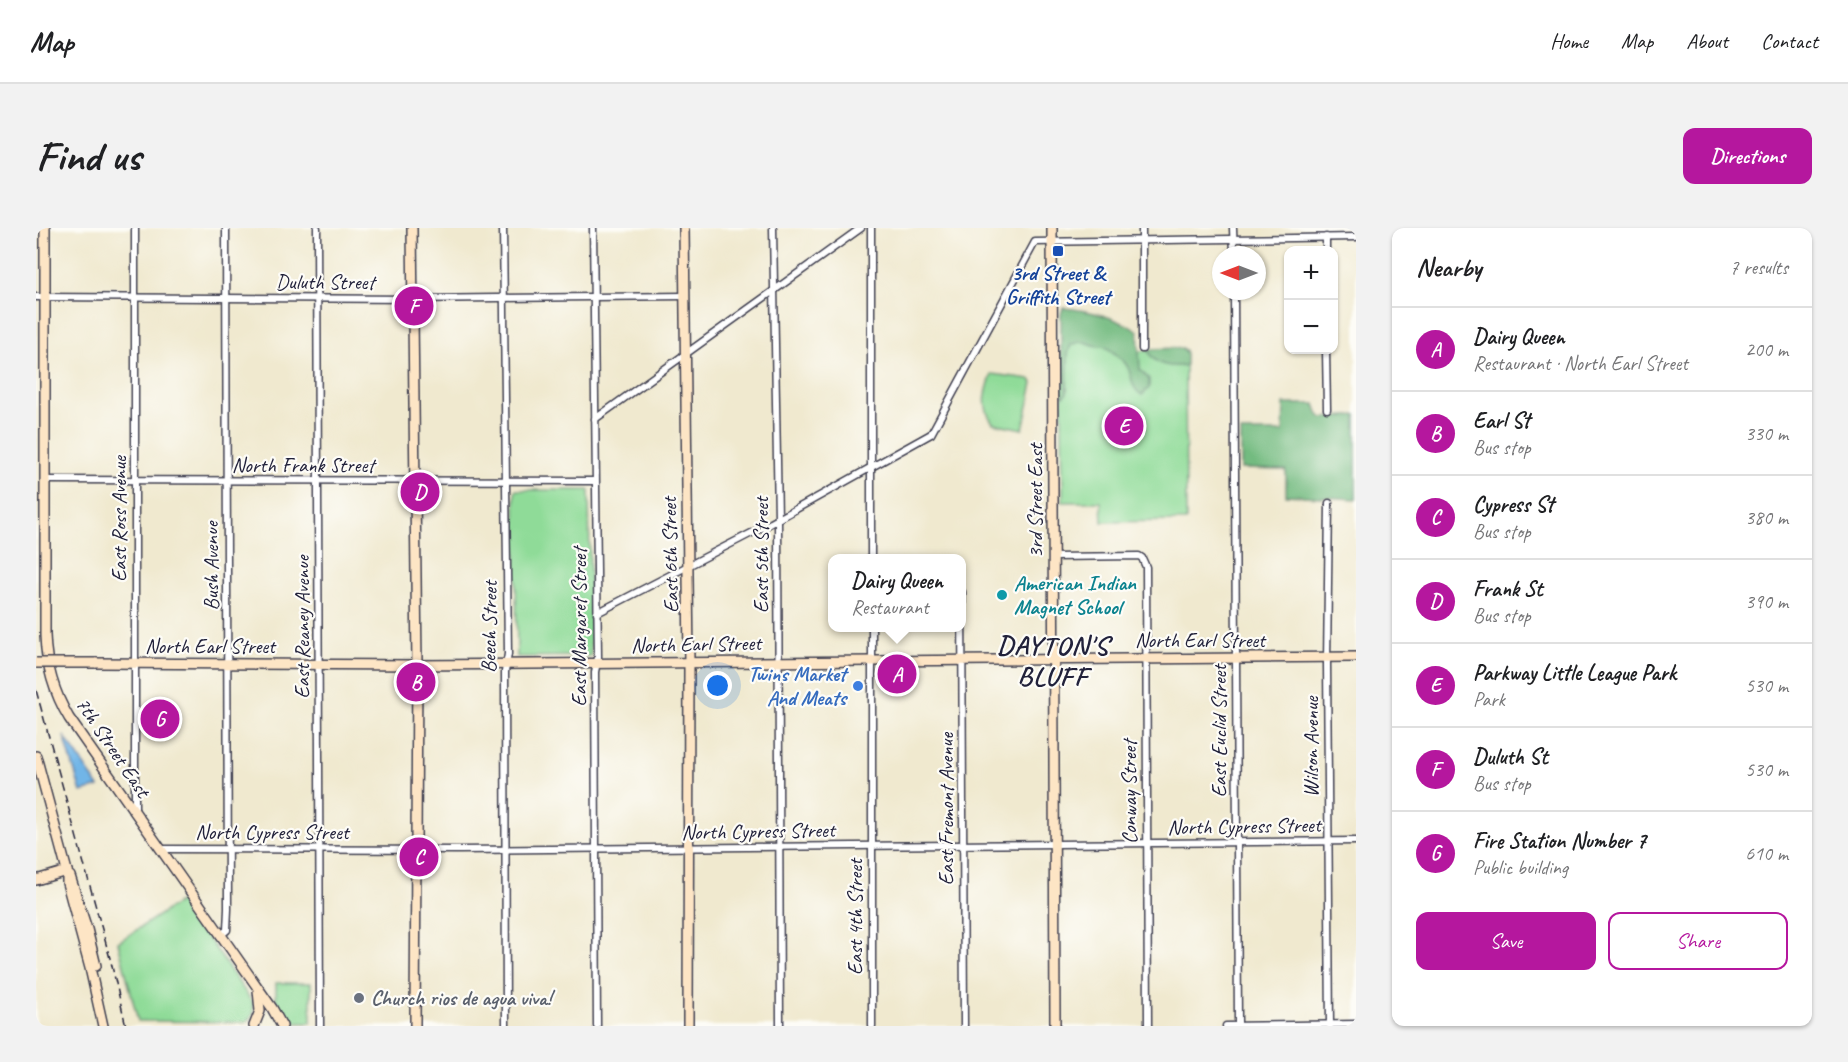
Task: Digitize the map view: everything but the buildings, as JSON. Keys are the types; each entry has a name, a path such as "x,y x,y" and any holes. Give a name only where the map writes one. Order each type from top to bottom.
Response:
{"street":[{"name":"7th Street East","path":"45,228 40,297 46,480 45,635 46,653 60,703 282,1026"},
{"name":"East Ross Avenue","path":"135,228 135,810"},
{"name":"Bush Avenue","path":"220,936 227,930 226,228"},
{"name":"East Reaney Avenue","path":"317,228 320,1026"},
{"path":"412,228 417,665 415,1026"},
{"name":"Beech Street","path":"503,228 508,654 506,664 505,849 506,1026"},
{"name":"East Margaret Street","path":"593,228 597,613 597,1026"},
{"name":"East 6th Street","path":"684,228 689,662 688,1026"},
{"name":"East 5th Street","path":"773,228 778,519 780,1026"},
{"path":"595,419 861,228"},
{"path":"871,228 872,554"},
{"name":"3rd Street East","path":"1052,228 1055,1026"},
{"path":"1142,228 1142,349"},
{"path":"1233,228 1233,246"},
{"path":"1326,237 1326,246"},
{"path":"597,613 778,519 932,434 1032,244 1037,241 1356,237"},
{"name":"Duluth Street","path":"40,297 413,299 685,296"},
{"name":"East Euclid Street","path":"1234,300 1238,1026"},
{"path":"1326,354 1327,409"},
{"name":"North Frank Street","path":"46,480 595,481"},
{"name":"Wilson Avenue","path":"1329,503 1327,658 1330,1026"},
{"name":"Conway Street","path":"1053,557 1136,556 1142,558 1146,567 1148,1026"},
{"name":"East 4th Street","path":"872,632 872,1026"},
{"name":"East Fremont Avenue","path":"962,632 964,1026"},
{"name":"North Earl Street","path":"36,663 417,665 1356,657"},
{"path":"36,756 67,871 67,883 103,1026"},
{"name":"North Cypress Street","path":"161,849 415,850 1356,841"},
{"path":"36,880 67,871"},
{"path":"67,871 73,881 87,929 109,1026"},
{"path":"254,1026 261,1011 257,987"},
{"path":"1226,1026 1356,1024"}],"green space":[{"path":"1063,308 1102,315 1138,331 1140,370 1149,379 1149,388 1142,395 1134,387 1129,370 1118,356 1104,346 1082,342 1071,345 1068,354 1067,393 1064,396 1061,392 1061,314"},
{"path":"1061,329 1136,329 1137,351 1185,350 1186,521 1102,522 1101,502 1063,502"},
{"path":"1182,348 1186,353 1186,365 1175,366 1158,362 1150,355 1148,349"},
{"path":"992,374 1030,379 1033,383 1023,429 993,423 989,417 985,399"},
{"path":"1284,404 1315,404 1319,415 1323,418 1356,415 1356,499 1286,495 1286,470 1241,469 1241,432 1283,432"},
{"path":"515,490 589,490 591,656 517,657"},
{"path":"182,900 253,1003 253,1014 246,1022 138,1021 118,942"},
{"path":"276,983 311,983 311,1023 290,1023 276,1003"}],"water":[{"path":"64,736 99,787 81,792"}],"railway":[{"path":"36,690 111,962 126,1026"}],"place":[{"name":"3rd Street & Griffith Street","path":"1058,251"},
{"name":"Duluth St","path":"414,306"},
{"name":"Parkway Little League Park","path":"1124,426"},
{"name":"Frank St","path":"420,492"},
{"name":"American Indian Magnet School","path":"1002,595"},
{"name":"Dairy Queen","path":"897,674"},
{"name":"Earl St","path":"416,682"},
{"name":"Twins Market And Meats","path":"858,686"},
{"name":"Fire Station Number 7","path":"160,719"},
{"name":"Cypress St","path":"419,857"},
{"name":"Church rios de agua viva!","path":"359,998"}],"district":[{"name":"DAYTON'S BLUFF","path":"1053,660"}]}
